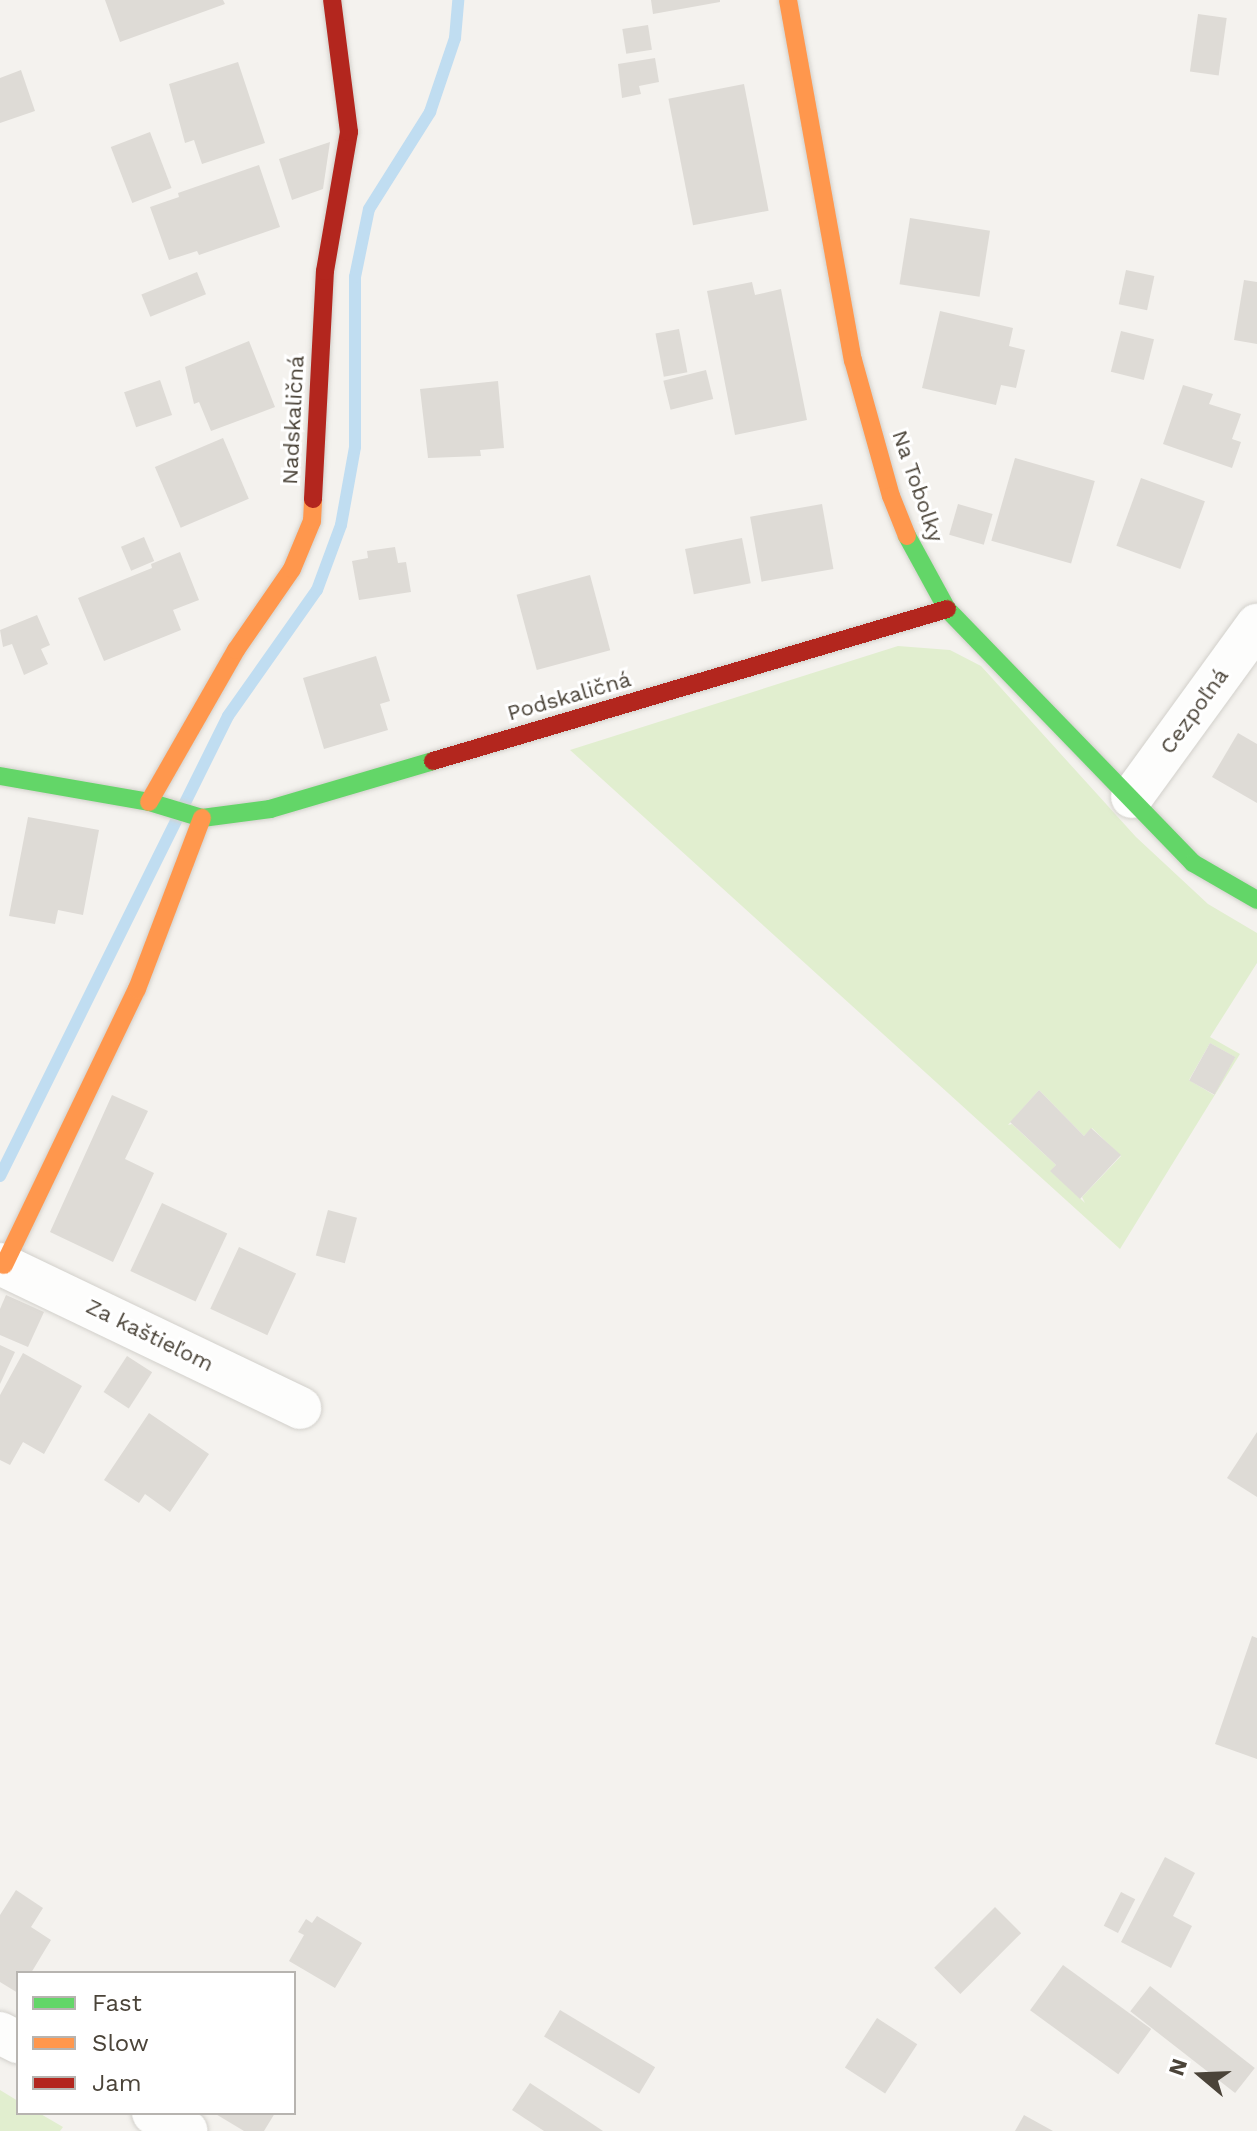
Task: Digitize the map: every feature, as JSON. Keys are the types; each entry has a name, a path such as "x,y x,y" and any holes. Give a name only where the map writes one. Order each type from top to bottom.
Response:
{"street":[{"name":"Nadskaličná","path":"149,802 236,650 292,569 312,521 325,271 349,132 332,0"},
{"name":"Na Tobolky","path":"788,0 853,360 891,496 915,556 947,609 1193,863 1257,900"},
{"name":"Podskaličná","path":"196,817 270,809 947,609"},
{"name":"Cezpoľná","path":"1132,797 1257,625"},
{"path":"0,776 149,802 196,817 137,989 2,1264"},
{"name":"Za kaštieľom","path":"2,1264 300,1408"},
{"path":"157,2115 187,2131"}],"green space":[{"path":"898,646 950,650 981,666 1136,837 1208,904 1257,933 1257,963 1210,1037 1240,1054 1120,1249 570,750","holes":["1210,1043 1235,1057 1214,1095 1189,1080","1039,1090 1084,1136 1092,1128 1121,1156 1082,1197 1085,1203 1051,1171 1056,1165 1012,1124 1008,1125"]},
{"path":"0,2090 16,2100 16,2115 42,2115 63,2127 60,2131 0,2131"}],"building":[{"path":"105,0 223,0 225,4 120,42"},
{"path":"651,0 720,0 720,2 653,14"},
{"path":"1198,14 1227,18 1219,75 1190,71"},
{"path":"648,25 652,50 626,54 622,29"},
{"path":"655,58 659,82 639,86 641,94 622,98 618,64"},
{"path":"238,62 265,143 202,164 194,140 185,143 169,84"},
{"path":"21,70 35,111 0,123 0,78"},
{"path":"744,84 769,211 693,225 668,99"},
{"path":"150,132 172,188 132,203 111,147"},
{"path":"330,142 323,189 292,200 279,159"},
{"path":"259,165 280,227 199,255 197,251 169,260 150,207 179,197 178,193"},
{"path":"910,218 990,231 980,297 900,284"},
{"path":"1126,270 1154,276 1147,310 1119,304"},
{"path":"197,272 206,294 150,317 141,294"},
{"path":"1244,280 1257,282 1257,344 1234,340"},
{"path":"752,282 755,295 781,289 807,420 735,435 707,291"},
{"path":"940,311 1013,328 1009,346 1025,350 1016,388 1001,385 996,405 922,388"},
{"path":"679,329 687,372 664,377 655,334"},
{"path":"1121,331 1154,339 1144,380 1111,372"},
{"path":"249,341 275,407 211,431 199,402 194,404 185,367"},
{"path":"706,370 713,399 671,410 663,381"},
{"path":"160,380 172,415 136,427 124,392"},
{"path":"498,381 504,448 480,450 481,456 428,458 420,389"},
{"path":"1183,385 1213,394 1209,404 1241,414 1232,439 1241,442 1232,468 1163,444"},
{"path":"223,438 249,499 181,528 155,467"},
{"path":"1015,458 1095,481 1071,564 991,541"},
{"path":"1141,478 1205,501 1180,569 1116,546"},
{"path":"822,504 833,569 762,582 750,517"},
{"path":"958,504 993,514 984,545 949,535"},
{"path":"144,537 154,561 131,571 121,547"},
{"path":"742,538 751,583 694,594 685,549"},
{"path":"395,547 398,563 406,562 411,592 359,600 352,561 368,558 367,551"},
{"path":"180,552 199,600 173,610 181,630 104,661 78,598 152,568 151,564"},
{"path":"590,575 610,650 537,670 517,595"},
{"path":"37,615 50,645 41,649 48,664 24,675 12,644 3,647 0,630"},
{"path":"376,656 390,701 380,704 388,730 324,749 303,678"},
{"path":"1238,733 1257,744 1257,803 1212,777"},
{"path":"28,817 99,830 83,915 58,910 55,924 9,916"},
{"path":"1210,1043 1235,1057 1215,1095 1189,1081"},
{"path":"1039,1090 1084,1136 1091,1128 1121,1155 1080,1199 1050,1171 1056,1165 1010,1122"},
{"path":"112,1095 148,1111 125,1159 154,1173 113,1262 50,1232"},
{"path":"162,1203 227,1233 196,1301 130,1271"},
{"path":"328,1210 357,1218 345,1263 316,1255"},
{"path":"239,1247 296,1274 267,1335 210,1309"},
{"path":"6,1295 44,1312 28,1347 0,1335 0,1309"},
{"path":"0,1345 15,1352 0,1384"},
{"path":"23,1353 82,1386 44,1454 23,1442 10,1465 0,1460 0,1395"},
{"path":"127,1356 152,1372 129,1408 104,1392"},
{"path":"149,1413 209,1454 170,1512 145,1494 139,1503 104,1480"},
{"path":"1257,1432 1257,1497 1227,1478"},
{"path":"1252,1636 1257,1638 1257,1759 1215,1744"},
{"path":"1165,1857 1195,1873 1173,1916 1192,1926 1171,1968 1121,1942"},
{"path":"16,1890 43,1908 31,1927 51,1940 32,1971 16,1971 16,1992 0,1982 0,1915"},
{"path":"1121,1892 1135,1899 1118,1933 1104,1926"},
{"path":"995,1907 1021,1933 960,1994 934,1968"},
{"path":"317,1916 362,1943 335,1988 289,1961 304,1935 298,1932 306,1919 312,1923"},
{"path":"1063,1965 1151,2029 1118,2074 1030,2010"},
{"path":"1150,1986 1255,2068 1235,2093 1130,2011"},
{"path":"560,2010 655,2067 639,2094 544,2037"},
{"path":"877,2018 917,2044 885,2094 845,2067"},
{"path":"530,2083 603,2131 544,2131 512,2110"},
{"path":"217,2115 274,2115 264,2131 244,2131"},
{"path":"1024,2115 1053,2131 1015,2131"}],"waterway":[{"path":"0,1176 228,716 317,590 341,525 355,447 355,277 369,209 430,112 455,38 458,0"}],"traffic: fast":[{"path":"907,536 947,609 1193,863 1257,900"},
{"path":"0,776 149,802 202,818 270,809 433,761"}],"traffic: slow":[{"path":"788,0 853,360 891,496 907,536"},
{"path":"149,802 236,650 292,569 312,521 313,499"},
{"path":"4,1265 137,989 202,818"}],"traffic: jam":[{"path":"313,499 325,271 349,132 332,0"},
{"path":"433,761 947,609"}]}
